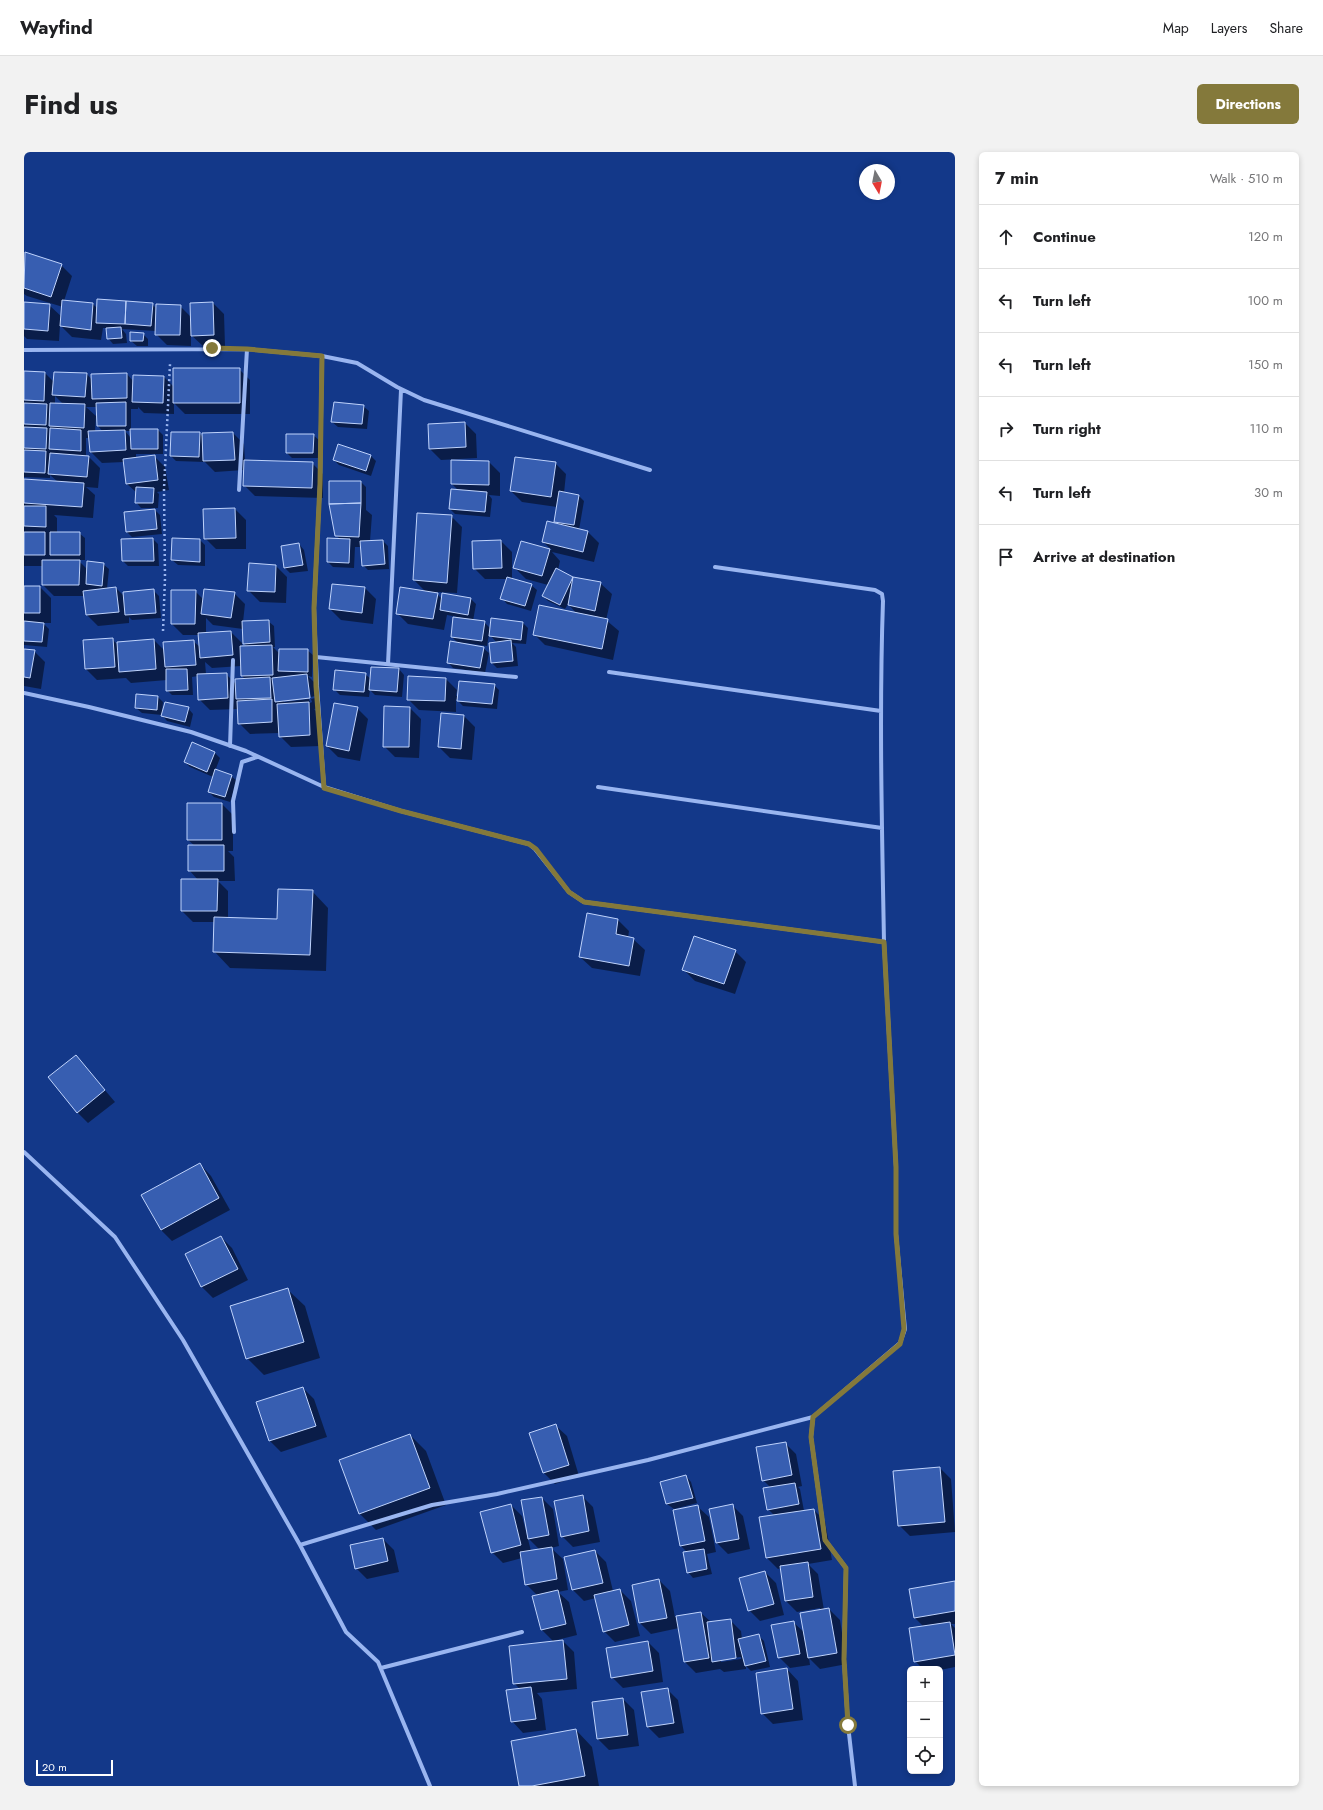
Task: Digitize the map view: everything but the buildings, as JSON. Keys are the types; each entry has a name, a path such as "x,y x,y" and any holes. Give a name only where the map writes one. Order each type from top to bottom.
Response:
{"street":[{"path":"239,490 247,349"},
{"path":"24,350 247,349 322,356 357,363 401,390 424,400 650,470"},
{"path":"322,356 320,484 314,608 316,686 324,788"},
{"path":"388,664 401,390"},
{"path":"300,1545 432,1505 497,1494 648,1460 813,1417 900,1344 904,1329 896,1234 896,1167 884,942 881,711 882,594 875,590 715,566"},
{"path":"316,657 516,677"},
{"path":"230,746 233,660"},
{"path":"609,672 881,711"},
{"path":"24,694 89,707 191,732 257,757 324,788 401,811 529,844 536,849 569,892 584,902 884,942"},
{"path":"234,832 233,801 242,762 257,757"},
{"path":"598,787 882,828"},
{"path":"24,1152 115,1237 183,1340 300,1545 346,1632 378,1662 430,1786"},
{"path":"813,1417 811,1437 825,1540 846,1568 844,1659 848,1725 855,1786"},
{"path":"381,1668 522,1632"}],"path":[{"path":"163,631 165,578 164,489 170,349"}],"route":[{"path":"212,348 277,351 322,356 320,484 315,559 314,629 316,686 324,788 401,811 529,844 536,849 569,892 584,902 884,942 896,1167 896,1234 904,1329 900,1344 813,1417 811,1437 825,1540 846,1568 844,1659 848,1725"}]}
